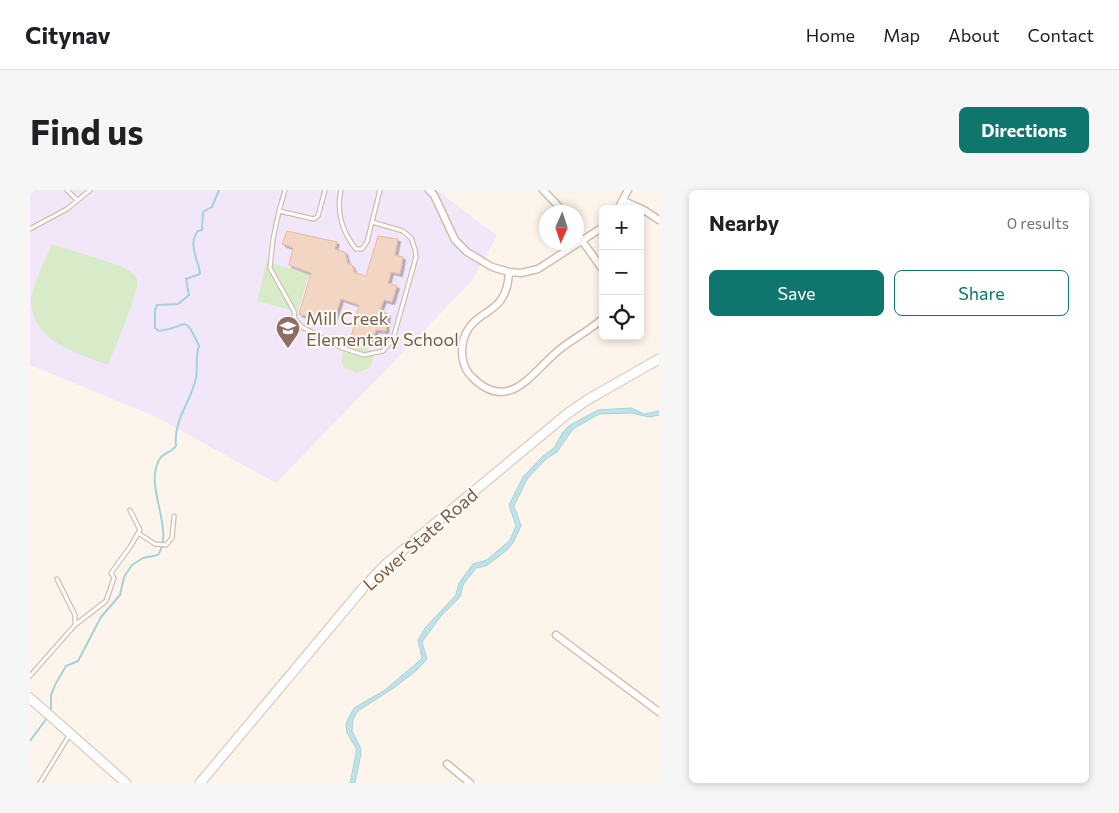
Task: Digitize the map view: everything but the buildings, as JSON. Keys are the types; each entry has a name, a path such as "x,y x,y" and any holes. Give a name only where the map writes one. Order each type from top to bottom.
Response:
{"main road":[{"name":"Lower State Road","path":"200,783 363,588 409,544 567,414 595,395 659,359"},
{"path":"30,698 126,783"}],"street":[{"path":"428,190 434,195 456,240 467,252 492,267 521,273 538,269 568,250"},
{"path":"542,190 557,205"},
{"path":"621,205 628,190"},
{"path":"624,201 644,210 659,220"},
{"path":"584,240 599,230"},
{"path":"584,244 599,264"},
{"path":"509,272 506,296 500,304 469,328 464,339 462,351 468,374 484,386 503,392 520,387 556,352 599,321"},
{"path":"556,635 659,712"},
{"path":"447,764 470,783"}],"lane":[{"path":"67,190 77,200"},
{"path":"30,229 66,209 90,190"},
{"path":"285,190 273,239 270,268 294,311 295,319 302,327 342,348 364,355 383,351 393,339 416,257 416,249 411,238 403,231 372,222"},
{"path":"279,211 314,220 318,216 325,190"},
{"path":"341,190 338,201 339,213 344,231 356,249 362,249 367,242 380,190"},
{"path":"30,676 75,625 106,601 114,578 111,573 140,530 130,510"},
{"path":"138,533 159,546 166,545 172,538 174,516"},
{"path":"57,580 75,615 75,625"},
{"path":"40,783 71,734"}],"shaded area":[{"name":"Mill Creek Elementary School","path":"30,190 437,190 497,236 471,282 276,483 154,416 30,365"}],"green space":[{"path":"52,244 121,266 132,273 137,279 131,307 108,365 58,344 47,336 33,313 31,298"},
{"path":"267,262 309,274 298,312 257,301"},
{"path":"345,344 363,344 374,354 371,367 357,373 344,368 341,361"}],"water":[{"path":"631,408 644,414 659,411 659,415 649,417 631,413 599,414 573,429 557,452 546,459 527,479 514,506 521,526 513,543 486,566 476,568 463,585 460,597 441,616 422,642 427,659 416,671 395,687 358,711 353,719 352,731 360,747 361,754 355,783 350,783 356,748 347,733 346,724 354,708 385,690 422,658 418,641 425,628 456,595 459,583 473,564 487,560 510,540 516,526 509,505 523,477 543,456 554,448 563,432 570,425 598,410"}],"waterway":[{"path":"51,712 51,695 55,685 66,666 78,661 101,617 120,595 124,577 132,565 143,558 158,555 162,544 162,520 155,483 155,471 161,457 176,446 177,428 194,387 199,346 187,325 184,324 159,331 155,328 155,310 157,305 178,304 189,295 186,279 200,274 194,252 195,236 198,231 202,230 203,212 212,207 219,190"},
{"path":"30,741 47,718"}],"place":[{"name":"Mill Creek Elementary School","path":"288,349"}]}
